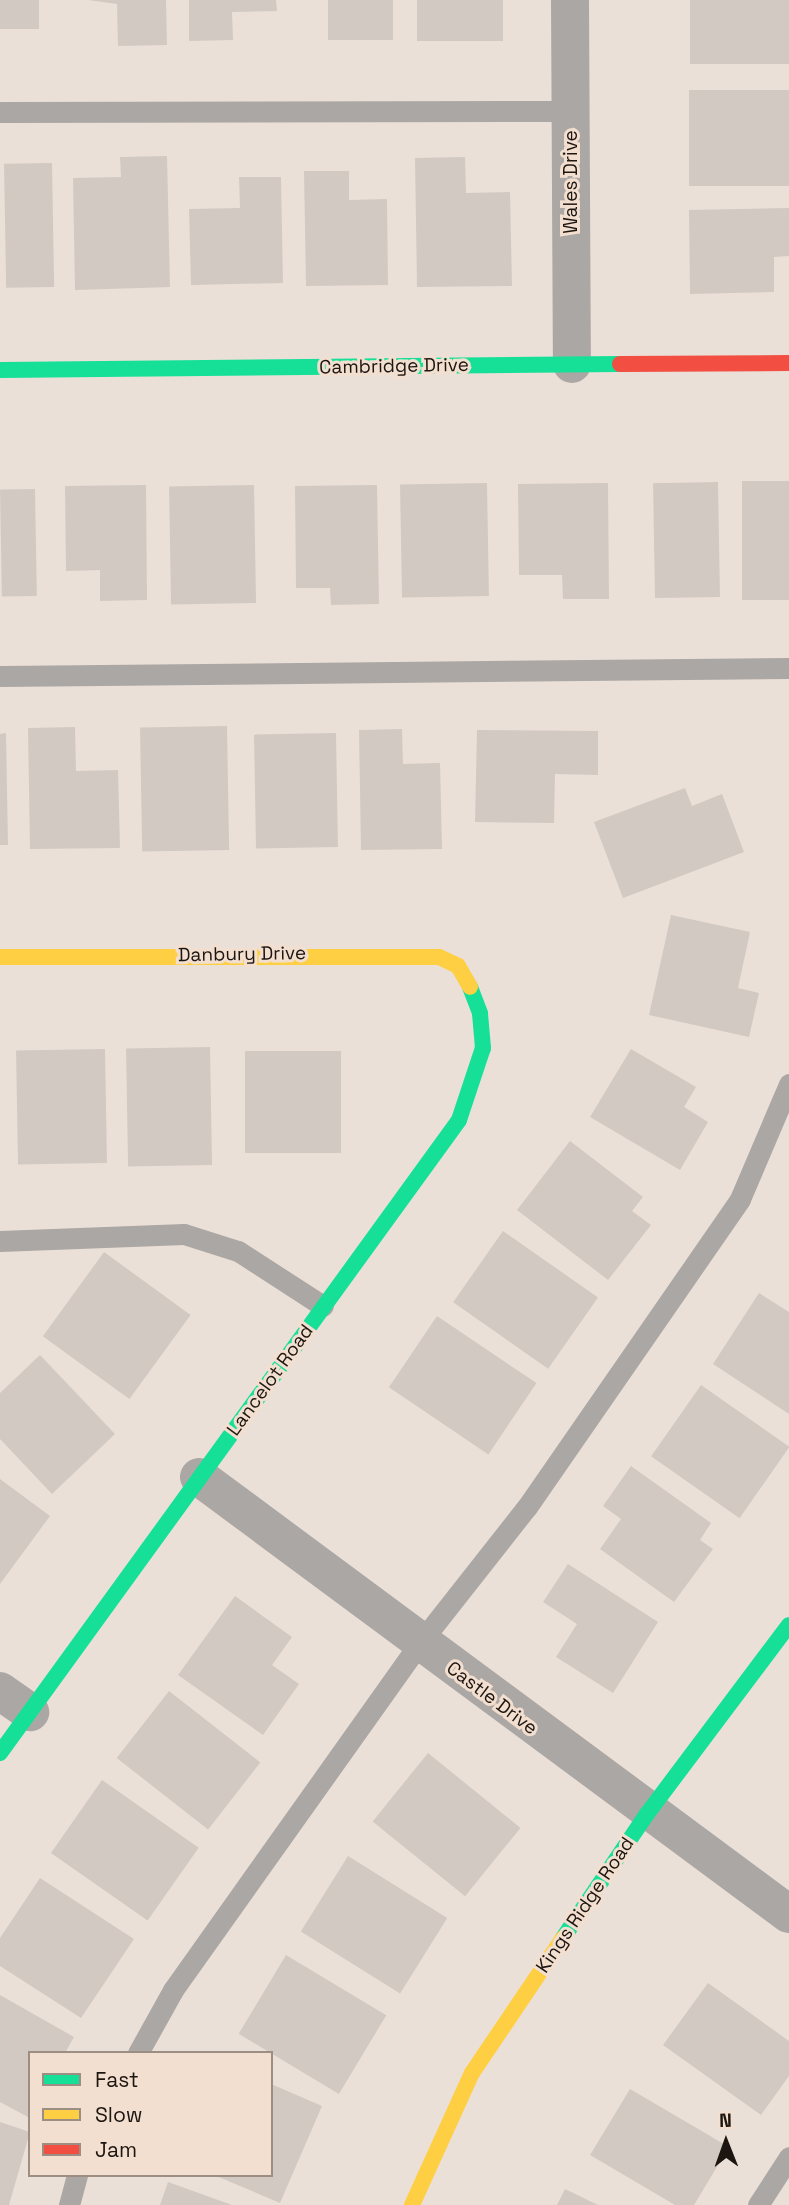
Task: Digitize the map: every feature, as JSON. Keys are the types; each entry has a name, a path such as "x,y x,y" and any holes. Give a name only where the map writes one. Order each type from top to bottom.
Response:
{"street":[{"name":"Wales Drive","path":"569,0 572,364"},
{"name":"Cambridge Drive","path":"0,370 789,363"},
{"name":"Danbury Drive","path":"0,957 413,953 458,966 470,987"},
{"name":"Lancelot Road","path":"0,1753 15,1701 200,1477 464,1108 483,1048 480,1013 470,987"},
{"name":"Castle Drive","path":"200,1477 647,1814 789,1914"},
{"name":"Kings Ridge Road","path":"412,2205 472,2073 647,1814 789,1625"}],"lane":[{"path":"0,112 570,111"},
{"path":"0,676 789,668"},
{"path":"139,2051 173,1990 419,1644 527,1507 740,1199 789,1084"},
{"path":"0,1241 184,1234 238,1251 323,1306"},
{"path":"758,2205 789,2157"},
{"path":"69,2205 76,2177"}],"building":[{"path":"0,0 39,0 39,29 0,29"},
{"path":"88,0 166,0 167,45 118,46 117,4"},
{"path":"189,0 276,0 277,11 232,12 233,40 189,41"},
{"path":"328,0 393,0 393,40 328,40"},
{"path":"417,0 503,0 503,41 417,41"},
{"path":"690,0 789,0 789,64 690,64"},
{"path":"689,90 789,90 789,186 689,186"},
{"path":"167,156 170,287 75,290 73,178 121,177 120,157"},
{"path":"465,157 466,193 510,192 512,286 417,287 415,158"},
{"path":"52,163 54,287 6,288 4,164"},
{"path":"304,171 349,171 349,200 387,199 388,285 306,286"},
{"path":"239,177 281,177 283,283 191,285 189,209 240,208"},
{"path":"789,208 789,256 774,257 774,292 690,294 689,210"},
{"path":"742,481 789,481 789,600 742,600"},
{"path":"718,482 720,597 655,598 653,483"},
{"path":"487,483 489,596 402,598 400,485"},
{"path":"608,483 609,599 563,599 562,575 519,575 518,484"},
{"path":"146,485 147,600 100,601 100,570 66,571 65,486"},
{"path":"254,485 256,603 171,604 169,486"},
{"path":"377,485 379,604 331,605 330,588 296,588 295,486"},
{"path":"35,489 37,596 2,597 0,490"},
{"path":"227,726 229,850 142,851 140,728"},
{"path":"75,727 76,771 118,770 120,848 30,849 28,728"},
{"path":"402,729 403,764 440,763 442,849 361,850 359,730"},
{"path":"477,730 598,731 598,775 555,774 554,823 475,822"},
{"path":"6,733 8,845 0,845 0,734"},
{"path":"336,733 338,847 256,848 254,734"},
{"path":"685,788 692,806 722,794 744,852 623,898 594,822"},
{"path":"671,915 750,932 738,988 759,993 749,1037 649,1015"},
{"path":"210,1047 212,1165 128,1166 126,1048"},
{"path":"105,1049 107,1163 18,1165 16,1051"},
{"path":"631,1049 696,1087 684,1107 708,1122 680,1170 590,1117"},
{"path":"245,1051 341,1051 341,1153 245,1153"},
{"path":"570,1141 643,1197 632,1211 651,1225 608,1280 517,1210"},
{"path":"503,1231 598,1298 548,1369 453,1302"},
{"path":"104,1252 191,1315 129,1399 43,1336"},
{"path":"759,1293 789,1312 789,1414 713,1364"},
{"path":"437,1316 536,1383 488,1454 389,1387"},
{"path":"40,1355 115,1434 52,1494 0,1439 0,1393"},
{"path":"701,1385 789,1447 740,1518 651,1456"},
{"path":"631,1466 711,1523 700,1540 713,1549 674,1602 600,1549 621,1519 603,1506"},
{"path":"0,1479 50,1516 0,1584"},
{"path":"568,1564 658,1622 613,1693 556,1657 577,1624 543,1602"},
{"path":"235,1596 292,1637 272,1665 299,1684 263,1735 178,1675"},
{"path":"169,1691 260,1762 208,1829 117,1758"},
{"path":"428,1753 520,1828 465,1896 373,1821"},
{"path":"102,1780 199,1848 148,1921 51,1853"},
{"path":"348,1856 447,1918 400,1993 301,1931"},
{"path":"40,1878 134,1939 81,2018 0,1966 0,1938"},
{"path":"286,1955 386,2015 339,2094 273,2055 273,2051 267,2051 239,2034"},
{"path":"708,1983 789,2041 789,2076 761,2115 663,2045"},
{"path":"0,1995 74,2037 66,2051 28,2051 28,2117 0,2102"},
{"path":"273,2085 322,2106 280,2203 219,2177 273,2177"},
{"path":"630,2089 729,2147 694,2205 675,2205 590,2155"},
{"path":"0,2122 28,2131 28,2139 9,2205 0,2205"},
{"path":"168,2182 232,2205 160,2205"},
{"path":"565,2189 598,2205 557,2205"}],"traffic: fast":[{"path":"0,370 620,364"},
{"path":"0,1753 459,1120 483,1048 480,1013 470,987"},
{"path":"563,1938 647,1814 789,1625"}],"traffic: slow":[{"path":"0,957 439,957 458,966 470,987"},
{"path":"412,2205 472,2073 563,1938"}],"traffic: jam":[{"path":"620,364 789,363"}]}
